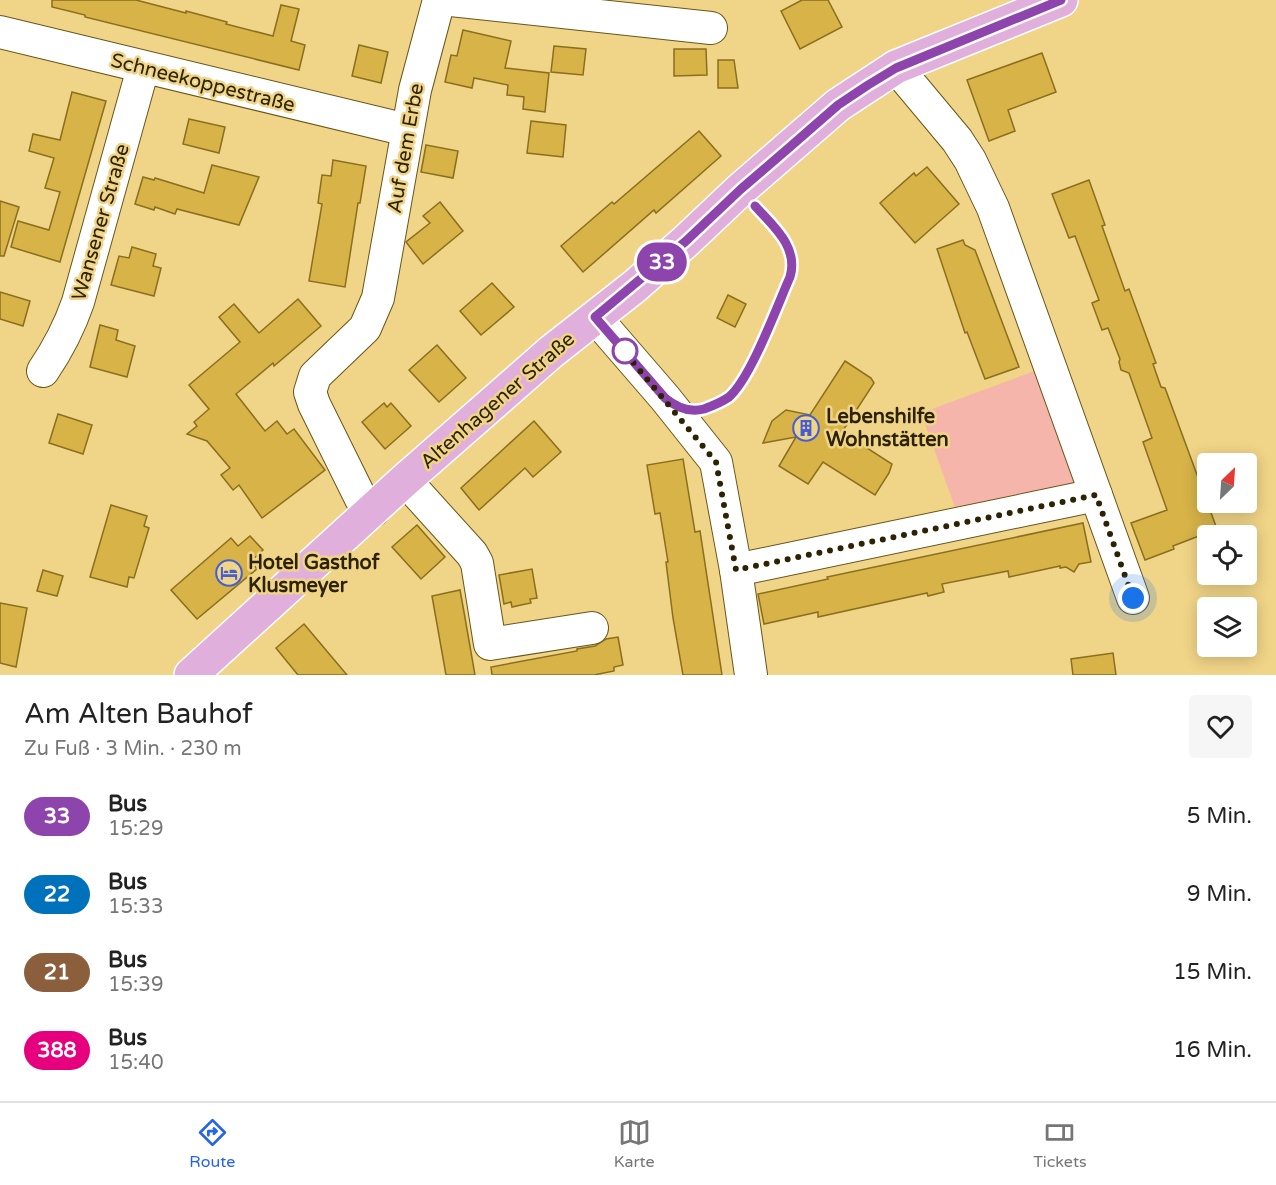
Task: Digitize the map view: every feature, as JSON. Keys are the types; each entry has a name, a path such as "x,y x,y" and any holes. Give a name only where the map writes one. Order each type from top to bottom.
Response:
{"main road":[{"name":"Altenhagener Straße","path":"191,675 405,480 552,352 635,286 741,189 838,105 896,68 1061,0"}],"street":[{"name":"Auf dem Erbe","path":"373,511 361,499 310,392 312,381 319,370 365,328 378,298 421,60 439,0"},
{"path":"451,0 711,28"},
{"name":"Schneekoppestraße","path":"0,32 407,130"},
{"name":"Wansener Straße","path":"43,371 60,346 78,302 142,68"},
{"path":"896,68 957,140 993,208 1133,598"},
{"path":"595,317 665,398 716,462 736,570 751,675"},
{"path":"405,480 472,554 477,563 490,644 591,628"},
{"path":"736,570 1096,495"}],"shaded area":[{"path":"1040,369 1076,482 1073,486 957,513 921,413"}],"building":[{"path":"52,0 136,0 186,13 186,11 273,36 281,5 299,9 291,41 305,45 299,70 85,17 85,15 52,7"},
{"path":"802,0 828,0 842,27 800,49 781,11"},
{"path":"463,30 511,41 505,68 549,73 545,112 523,109 524,97 507,95 508,85 474,78 472,88 445,82 451,55 457,56"},
{"path":"359,45 388,52 381,83 352,76"},
{"path":"554,46 586,49 583,75 551,72"},
{"path":"674,49 706,49 707,75 674,76"},
{"path":"1042,53 1056,92 1008,110 1015,131 989,141 967,80"},
{"path":"718,60 734,60 738,88 718,88"},
{"path":"72,92 106,101 60,262 11,247 18,221 49,230 60,192 45,188 54,158 29,151 33,134 60,140"},
{"path":"189,119 225,127 219,153 183,144"},
{"path":"531,121 566,125 563,157 527,153"},
{"path":"699,131 721,156 656,213 654,210 583,272 561,246"},
{"path":"426,145 458,151 453,178 421,172"},
{"path":"333,160 366,166 345,287 309,281 322,204 318,203 322,175 331,176"},
{"path":"212,165 259,177 239,225 177,209 175,214 155,207 154,210 135,204 143,177 154,180 155,178 204,193"},
{"path":"927,167 959,204 915,243 880,203 914,173 916,176"},
{"path":"1089,180 1105,225 1102,226 1125,291 1129,289 1156,363 1153,364 1161,387 1165,388 1197,475 1197,513 1211,513 1216,525 1197,525 1197,537 1173,546 1174,549 1145,560 1131,523 1167,510 1143,442 1152,438 1129,373 1121,370 1120,359 1108,328 1102,330 1092,303 1099,300 1075,236 1069,238 1052,194"},
{"path":"0,201 19,207 4,256 0,256"},
{"path":"440,202 463,231 423,264 406,242 430,223 423,216"},
{"path":"963,240 965,245 975,250 1019,367 985,379 967,332 965,333 937,249"},
{"path":"132,247 156,254 153,266 161,268 154,296 111,285 119,256 129,258"},
{"path":"492,283 514,307 481,335 460,311"},
{"path":"0,292 30,301 23,326 0,319"},
{"path":"728,295 746,304 735,327 717,318"},
{"path":"298,299 321,326 274,366 273,363 236,394 265,431 277,421 287,434 294,429 325,470 262,518 239,485 233,490 221,475 230,468 207,441 187,434 197,426 194,422 209,409 189,385 240,342 219,317 234,304 259,333"},
{"path":"100,325 118,330 116,340 135,346 127,377 90,367"},
{"path":"437,345 466,378 439,402 409,370"},
{"name":"Lebenshilfe Wohnstätten","path":"845,361 871,378 874,383 842,432 892,464 875,495 823,462 808,484 779,466 796,437 763,443 772,421 786,410 810,415"},
{"path":"384,403 387,407 391,403 411,426 385,449 362,422"},
{"path":"58,414 92,425 83,454 49,443"},
{"path":"534,421 561,452 533,477 525,468 479,510 461,488"},
{"path":"683,459 695,532 700,531 722,675 683,675 673,618 666,562 668,562 660,513 655,514 647,465"},
{"path":"111,505 147,516 144,526 149,528 134,578 129,577 127,587 90,577"},
{"path":"1083,523 1091,562 1079,564 1074,572 1066,567 1060,568 1060,566 1009,577 1008,571 942,584 944,592 928,596 927,593 818,617 818,612 764,624 758,594 828,579 827,577"},
{"path":"417,525 445,557 421,579 392,547"},
{"path":"250,536 263,550 251,561 257,569 197,619 171,590 231,538 238,546"},
{"path":"532,569 537,598 530,599 531,603 512,607 511,602 504,604 499,575"},
{"path":"43,570 63,576 57,596 37,591"},
{"path":"460,590 475,675 446,675 432,596"},
{"path":"0,603 27,608 16,667 0,663"},
{"path":"304,624 347,675 298,675 276,648"},
{"path":"618,637 623,665 614,667 614,671 594,675 492,675 491,667 577,651 577,649 595,646 606,639"},
{"path":"1113,653 1116,675 1073,675 1071,659"}],"bus line":[{"name":"33","path":"755,206 784,238 792,259 793,269 750,368 743,379 729,397 718,404 695,411 685,410 665,398 595,317 635,286 741,189 838,105 882,75 1061,0"}],"place":[{"name":"Lebenshilfe Wohnstätten","path":"806,428"},
{"name":"Hotel Gasthof Klusmeyer","path":"229,573"}],"route":[{"path":"625,351 622,349 716,462 736,570 1096,495 1133,598"}]}
